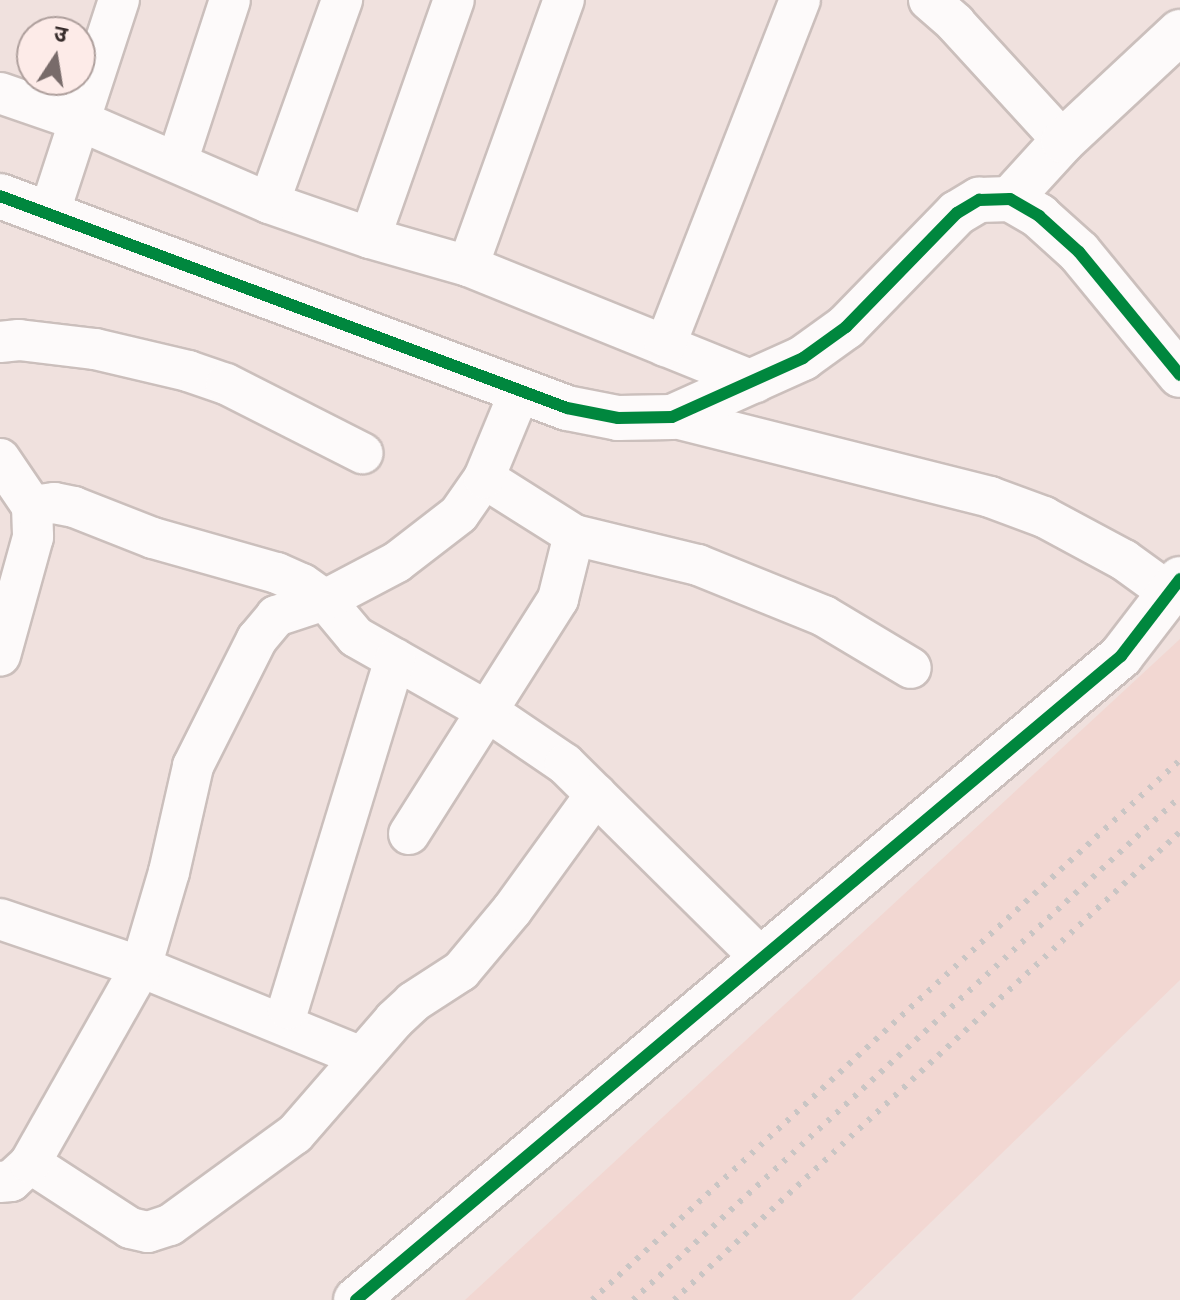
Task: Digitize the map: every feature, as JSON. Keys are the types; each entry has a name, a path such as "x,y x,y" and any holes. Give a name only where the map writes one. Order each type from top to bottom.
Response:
{"street":[{"path":"49,214 119,0"},
{"path":"177,162 230,0"},
{"path":"269,203 342,0"},
{"path":"370,238 454,0"},
{"path":"468,266 564,0"},
{"path":"665,346 800,0"},
{"path":"955,8 1063,141"},
{"path":"1010,199 1063,141 1180,32"},
{"path":"0,93 78,120 269,203 370,238 468,266 755,382"},
{"path":"0,196 567,408 618,418 672,417 990,497 1044,517 1175,587 1121,656 356,1300"},
{"path":"672,417 803,358 846,327 957,213 979,200 1010,199 1039,216 1079,252 1180,375"},
{"path":"0,342 19,340 95,349 188,371 226,384 362,453"},
{"path":"520,391 484,478 459,514 430,540 397,562 325,600 276,616 257,639 193,766 169,872 141,967 15,1173 130,1228 148,1232 170,1225 295,1134 413,1002 461,971 512,910 596,794"},
{"path":"0,459 32,506 33,537 0,656"},
{"path":"484,478 574,535 698,565 824,616 911,668"},
{"path":"32,506 54,503 74,507 153,538 277,573 325,600 356,637 487,711 565,764 761,958"},
{"path":"409,834 558,599 574,535"},
{"path":"288,1009 395,659"},
{"path":"0,919 141,967 361,1057"}],"shaded area":[{"path":"1180,639 1180,980 851,1300 465,1300"}],"railway":[{"path":"592,1300 1180,760"},
{"path":"633,1300 1180,797"},
{"path":"674,1300 1180,832"}],"cycle path":[{"path":"0,196 567,408 618,418 672,417 803,358 846,327 957,213 979,200 1010,199 1039,216 1079,252 1180,375"},
{"path":"356,1300 1121,656 1180,579"}]}
